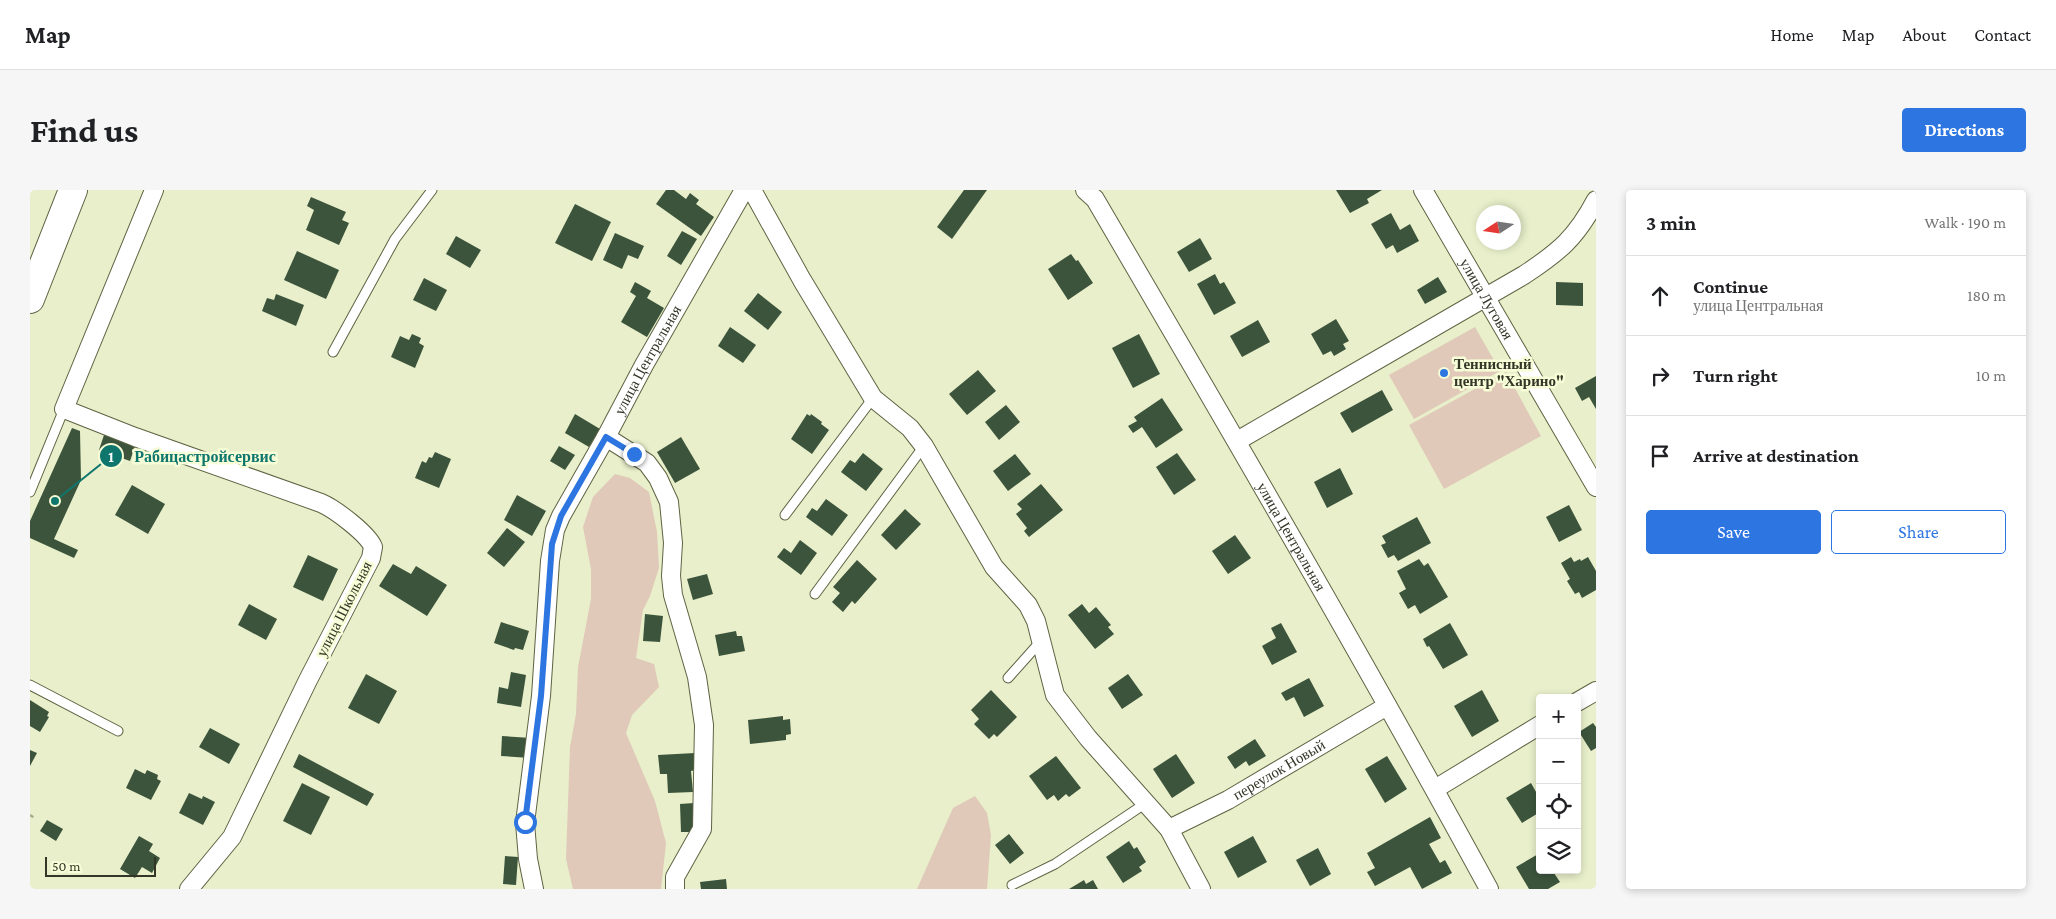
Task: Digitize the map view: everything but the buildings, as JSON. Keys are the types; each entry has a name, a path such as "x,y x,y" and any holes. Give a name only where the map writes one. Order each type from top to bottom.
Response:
{"highway":[{"path":"30,298 72,190"}],"street":[{"path":"64,409 154,190"},
{"name":"улица Центральная","path":"534,889 528,859 525,822 541,696 552,544 561,516 644,365 744,190"},
{"path":"752,190 802,280 873,398 910,428 924,446 994,568 1028,605 1036,620 1056,695 1088,738 1169,829 1201,889"},
{"name":"улица Центральная","path":"1085,190 1095,199 1237,441 1435,789 1489,889"},
{"name":"улица Луговая","path":"1423,190 1596,487"},
{"path":"1237,441 1485,298 1554,255 1574,234 1596,200"},
{"name":"улица Школьная","path":"64,409 135,437 321,503 335,511 373,546 371,558 308,680 232,838 189,889"},
{"path":"606,437 647,463 658,478 668,502 673,543 671,576 673,595 697,677 704,725 702,829 675,877 676,889"},
{"path":"1581,700 1596,691"},
{"name":"переулок Новый","path":"1169,829 1228,800 1387,706"},
{"path":"1435,789 1536,727"}],"lane":[{"path":"333,352 395,239 432,190"},
{"path":"784,515 873,398"},
{"path":"30,492 64,409"},
{"path":"815,594 924,446"},
{"path":"1008,678 1041,641"},
{"path":"30,685 118,731"},
{"path":"1012,885 1055,864 1146,803"}],"path":[{"path":"30,815 36,819"}],"shaded area":[{"name":"Теннисный центр \"Харино\"","path":"1475,327 1500,371 1414,419 1389,375"},
{"path":"1506,372 1541,436 1444,489 1409,425"},
{"path":"615,474 630,478 649,492 657,532 659,568 650,596 643,610 636,658 654,664 659,687 632,715 626,733 655,801 666,843 661,889 573,889 566,859 570,747 576,714 578,667 591,599 591,569 583,527 593,497"},
{"path":"975,796 987,813 991,835 987,889 917,889 953,808"}],"place":[{"name":"Теннисный центр \"Харино\"","path":"1444,373"},
{"name":"Рабицастройсервис","path":"55,501"}],"route":[{"path":"525,822 541,696 550,561 555,530 606,437 634,454"}]}
